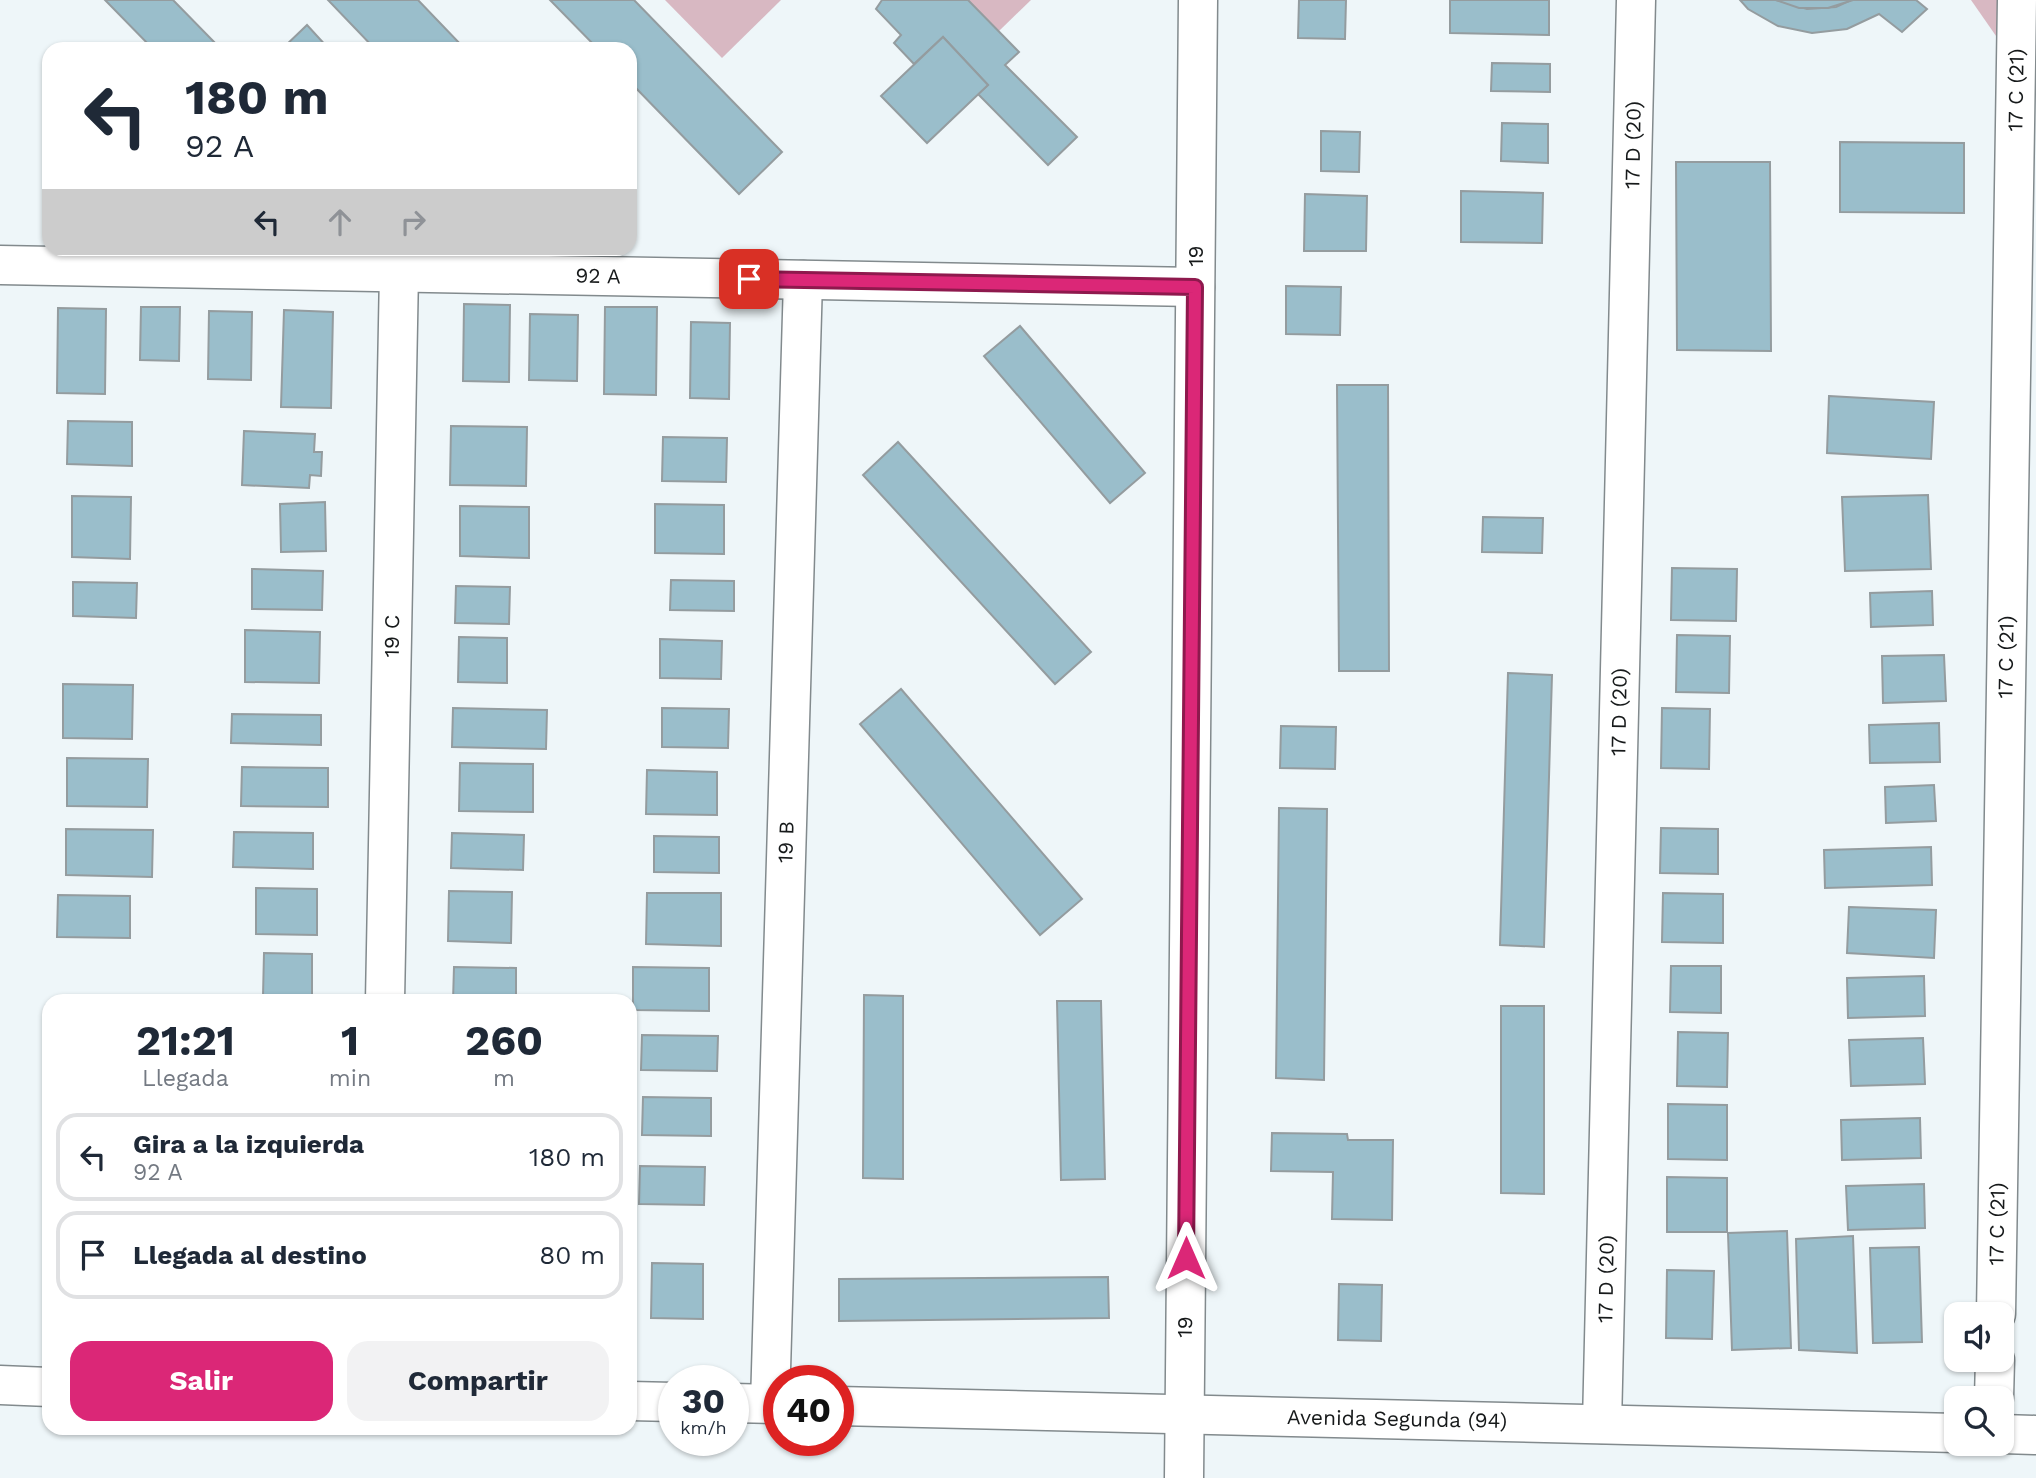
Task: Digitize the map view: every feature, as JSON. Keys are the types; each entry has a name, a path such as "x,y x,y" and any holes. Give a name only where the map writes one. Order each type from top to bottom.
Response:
{"street":[{"name":"19","path":"1184,1478 1198,0"},
{"name":"17 D (20)","path":"1602,1424 1636,0"},
{"name":"17 C (21)","path":"1996,1302 2017,0"},
{"name":"92 A","path":"0,265 1195,287"},
{"name":"19 C","path":"385,994 399,272"},
{"name":"19 B","path":"761,1404 803,280"},
{"path":"0,1385 42,1387"},
{"path":"637,1401 658,1402"},
{"name":"Avenida Segunda (94)","path":"854,1406 1944,1433"},
{"path":"2014,1434 2036,1435"}],"shaded area":[{"path":"665,0 781,0 722,58"},
{"path":"968,0 1031,0 999,31"},
{"path":"1971,0 2003,0 2003,46"}],"building":[{"path":"105,0 173,0 214,42 146,42"},
{"path":"328,0 418,0 458,42 368,42"},
{"path":"550,0 634,0 782,152 739,194 637,89 637,42 591,42"},
{"path":"882,0 968,0 1019,52 1005,65 1077,137 1048,165 978,94 988,85 943,37 914,64 894,43 901,35 876,9"},
{"path":"1299,0 1346,0 1345,39 1298,38"},
{"path":"1450,0 1549,0 1549,35 1450,33"},
{"path":"1740,0 1776,0 1807,9 1836,7 1851,0 1916,0 1927,9 1902,32 1879,14 1847,29 1812,33 1778,26 1748,9"},
{"path":"1776,0 1853,0 1828,8 1799,8"},
{"path":"307,25 323,42 289,42"},
{"path":"943,37 988,85 927,143 881,96"},
{"path":"1492,63 1550,64 1550,92 1491,91"},
{"path":"1502,123 1548,124 1548,163 1501,161"},
{"path":"1321,131 1360,132 1359,172 1321,171"},
{"path":"1840,142 1964,143 1964,213 1840,212"},
{"path":"1676,162 1770,162 1771,351 1677,350"},
{"path":"1461,191 1543,193 1542,243 1461,242"},
{"path":"1305,194 1367,196 1366,251 1304,251"},
{"path":"1286,286 1341,287 1340,335 1286,334"},
{"path":"464,304 510,305 509,382 463,381"},
{"path":"141,307 180,307 179,361 140,360"},
{"path":"605,307 657,307 656,395 604,394"},
{"path":"58,308 106,309 105,394 57,393"},
{"path":"284,310 333,312 331,408 281,407"},
{"path":"209,311 252,312 251,380 208,379"},
{"path":"530,314 578,315 577,381 529,380"},
{"path":"691,322 730,323 729,399 690,398"},
{"path":"1020,326 1145,473 1110,503 984,356"},
{"path":"1337,385 1388,385 1389,671 1339,671"},
{"path":"1829,396 1934,402 1931,459 1827,453"},
{"path":"68,421 132,422 132,466 67,464"},
{"path":"451,426 527,427 526,486 450,485"},
{"path":"244,431 315,434 314,452 322,452 321,476 310,475 309,488 242,485"},
{"path":"663,437 727,438 726,482 662,481"},
{"path":"898,442 1091,652 1055,684 863,475"},
{"path":"1928,495 1931,569 1845,571 1842,497"},
{"path":"72,496 131,497 130,559 72,557"},
{"path":"325,502 326,551 281,552 280,504"},
{"path":"655,504 724,505 724,554 655,553"},
{"path":"460,506 529,507 529,558 460,556"},
{"path":"1483,517 1543,518 1542,553 1482,552"},
{"path":"1672,568 1737,569 1736,621 1671,620"},
{"path":"252,569 323,571 322,610 252,609"},
{"path":"671,580 734,581 734,611 670,610"},
{"path":"73,582 137,583 136,618 73,616"},
{"path":"456,586 510,587 509,624 455,623"},
{"path":"1932,591 1933,625 1871,627 1870,593"},
{"path":"245,630 320,632 319,683 245,682"},
{"path":"1677,635 1730,636 1729,693 1676,692"},
{"path":"459,637 507,638 507,683 458,682"},
{"path":"660,639 722,641 721,679 660,678"},
{"path":"1944,655 1946,701 1883,703 1882,656"},
{"path":"1508,673 1552,675 1544,947 1500,945"},
{"path":"63,684 133,685 132,739 63,738"},
{"path":"901,689 1082,899 1040,935 860,724"},
{"path":"453,708 547,710 546,749 452,747"},
{"path":"662,708 729,709 728,748 662,747"},
{"path":"1662,708 1710,709 1709,769 1661,768"},
{"path":"232,714 321,715 321,745 231,743"},
{"path":"1939,723 1940,762 1870,763 1869,725"},
{"path":"1281,726 1336,727 1335,769 1280,768"},
{"path":"67,758 148,759 147,807 67,806"},
{"path":"460,763 533,764 533,812 459,811"},
{"path":"242,767 328,768 328,807 241,806"},
{"path":"647,770 717,772 717,815 646,814"},
{"path":"1934,785 1936,821 1886,823 1885,787"},
{"path":"1279,808 1327,809 1324,1080 1276,1078"},
{"path":"1661,828 1718,829 1718,874 1660,873"},
{"path":"66,829 153,830 152,877 66,875"},
{"path":"234,832 313,833 313,869 233,867"},
{"path":"452,833 524,835 523,870 451,868"},
{"path":"654,836 719,837 719,873 654,872"},
{"path":"1931,847 1932,885 1825,888 1824,850"},
{"path":"256,888 317,889 317,935 256,934"},
{"path":"449,891 512,892 511,943 448,941"},
{"path":"647,893 721,893 721,946 646,944"},
{"path":"1663,893 1723,894 1723,943 1662,942"},
{"path":"58,895 130,896 130,938 57,937"},
{"path":"1849,907 1936,910 1934,958 1847,953"},
{"path":"264,953 312,954 312,994 263,994"},
{"path":"1671,966 1721,966 1721,1013 1670,1012"},
{"path":"454,967 516,968 516,994 453,994"},
{"path":"633,967 709,968 709,1011 637,1010 637,994 633,994"},
{"path":"1924,976 1925,1016 1848,1018 1847,978"},
{"path":"864,995 903,996 903,1179 863,1178"},
{"path":"1057,1001 1101,1001 1105,1179 1061,1180"},
{"path":"1501,1006 1544,1006 1544,1194 1501,1193"},
{"path":"1678,1032 1728,1033 1727,1087 1677,1086"},
{"path":"642,1035 718,1036 717,1071 641,1070"},
{"path":"1923,1038 1925,1084 1851,1086 1849,1040"},
{"path":"643,1097 711,1098 711,1136 642,1135"},
{"path":"1668,1104 1727,1105 1727,1160 1668,1159"},
{"path":"1920,1118 1921,1158 1842,1160 1841,1120"},
{"path":"1272,1133 1347,1134 1348,1140 1393,1140 1392,1220 1332,1219 1333,1172 1271,1171"},
{"path":"640,1166 705,1167 704,1205 639,1204"},
{"path":"1667,1177 1727,1178 1727,1232 1667,1232"},
{"path":"1924,1184 1925,1228 1848,1230 1846,1186"},
{"path":"1787,1231 1791,1348 1732,1350 1728,1233"},
{"path":"1853,1236 1857,1353 1799,1350 1796,1239"},
{"path":"1919,1247 1922,1342 1873,1343 1870,1248"},
{"path":"652,1263 703,1264 703,1319 651,1318"},
{"path":"1667,1270 1714,1271 1712,1339 1666,1338"},
{"path":"1108,1277 1109,1318 839,1321 839,1279"},
{"path":"1339,1284 1382,1285 1381,1341 1338,1340"}],"route":[{"path":"749,279 1195,287 1186,1258"}]}
